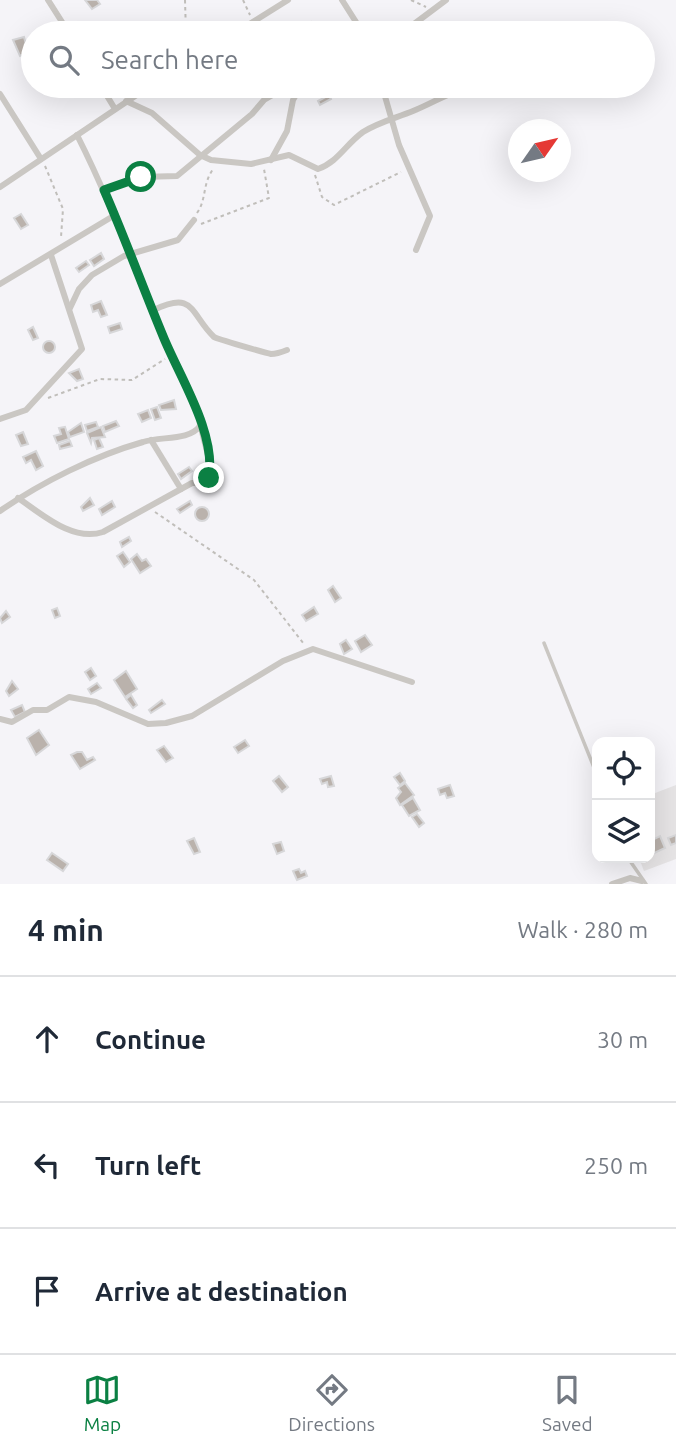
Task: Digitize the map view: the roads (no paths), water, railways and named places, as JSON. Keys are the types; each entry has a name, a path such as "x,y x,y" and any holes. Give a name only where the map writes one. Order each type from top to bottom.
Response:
{"street":[{"path":"48,0 61,21"},
{"path":"255,21 288,0"},
{"path":"342,0 355,21"},
{"path":"419,21 446,0"},
{"path":"0,94 41,159"},
{"path":"108,98 115,109"},
{"path":"0,187 131,98"},
{"path":"104,190 136,178 174,178 252,114 267,98"},
{"path":"268,161 287,131 293,98"},
{"path":"386,98 409,168 430,217 416,250"},
{"path":"126,101 152,113 200,155 219,162 251,164 292,156 319,169 331,163 351,141 392,118 440,98"},
{"path":"18,498 59,525 87,535 115,527 181,489 208,481 211,467 205,436 154,310 104,190 76,135"},
{"path":"0,284 115,215"},
{"path":"70,308 89,278 131,254 178,240 194,220"},
{"path":"0,419 23,412 82,349 54,253"},
{"path":"154,310 171,302 182,303 193,308 212,335 221,342 252,346 270,354 287,350"},
{"path":"0,511 18,498 124,448 151,440 191,434 200,424"},
{"path":"151,440 181,489"},
{"path":"0,719 12,722 33,710 47,710 69,697 96,702 148,724 166,723 192,716 276,664 309,650 324,651 351,664 412,682"},
{"path":"612,884 630,878 644,882"}],"lane":[{"path":"544,643 592,763"},
{"path":"631,863 644,882"}]}
